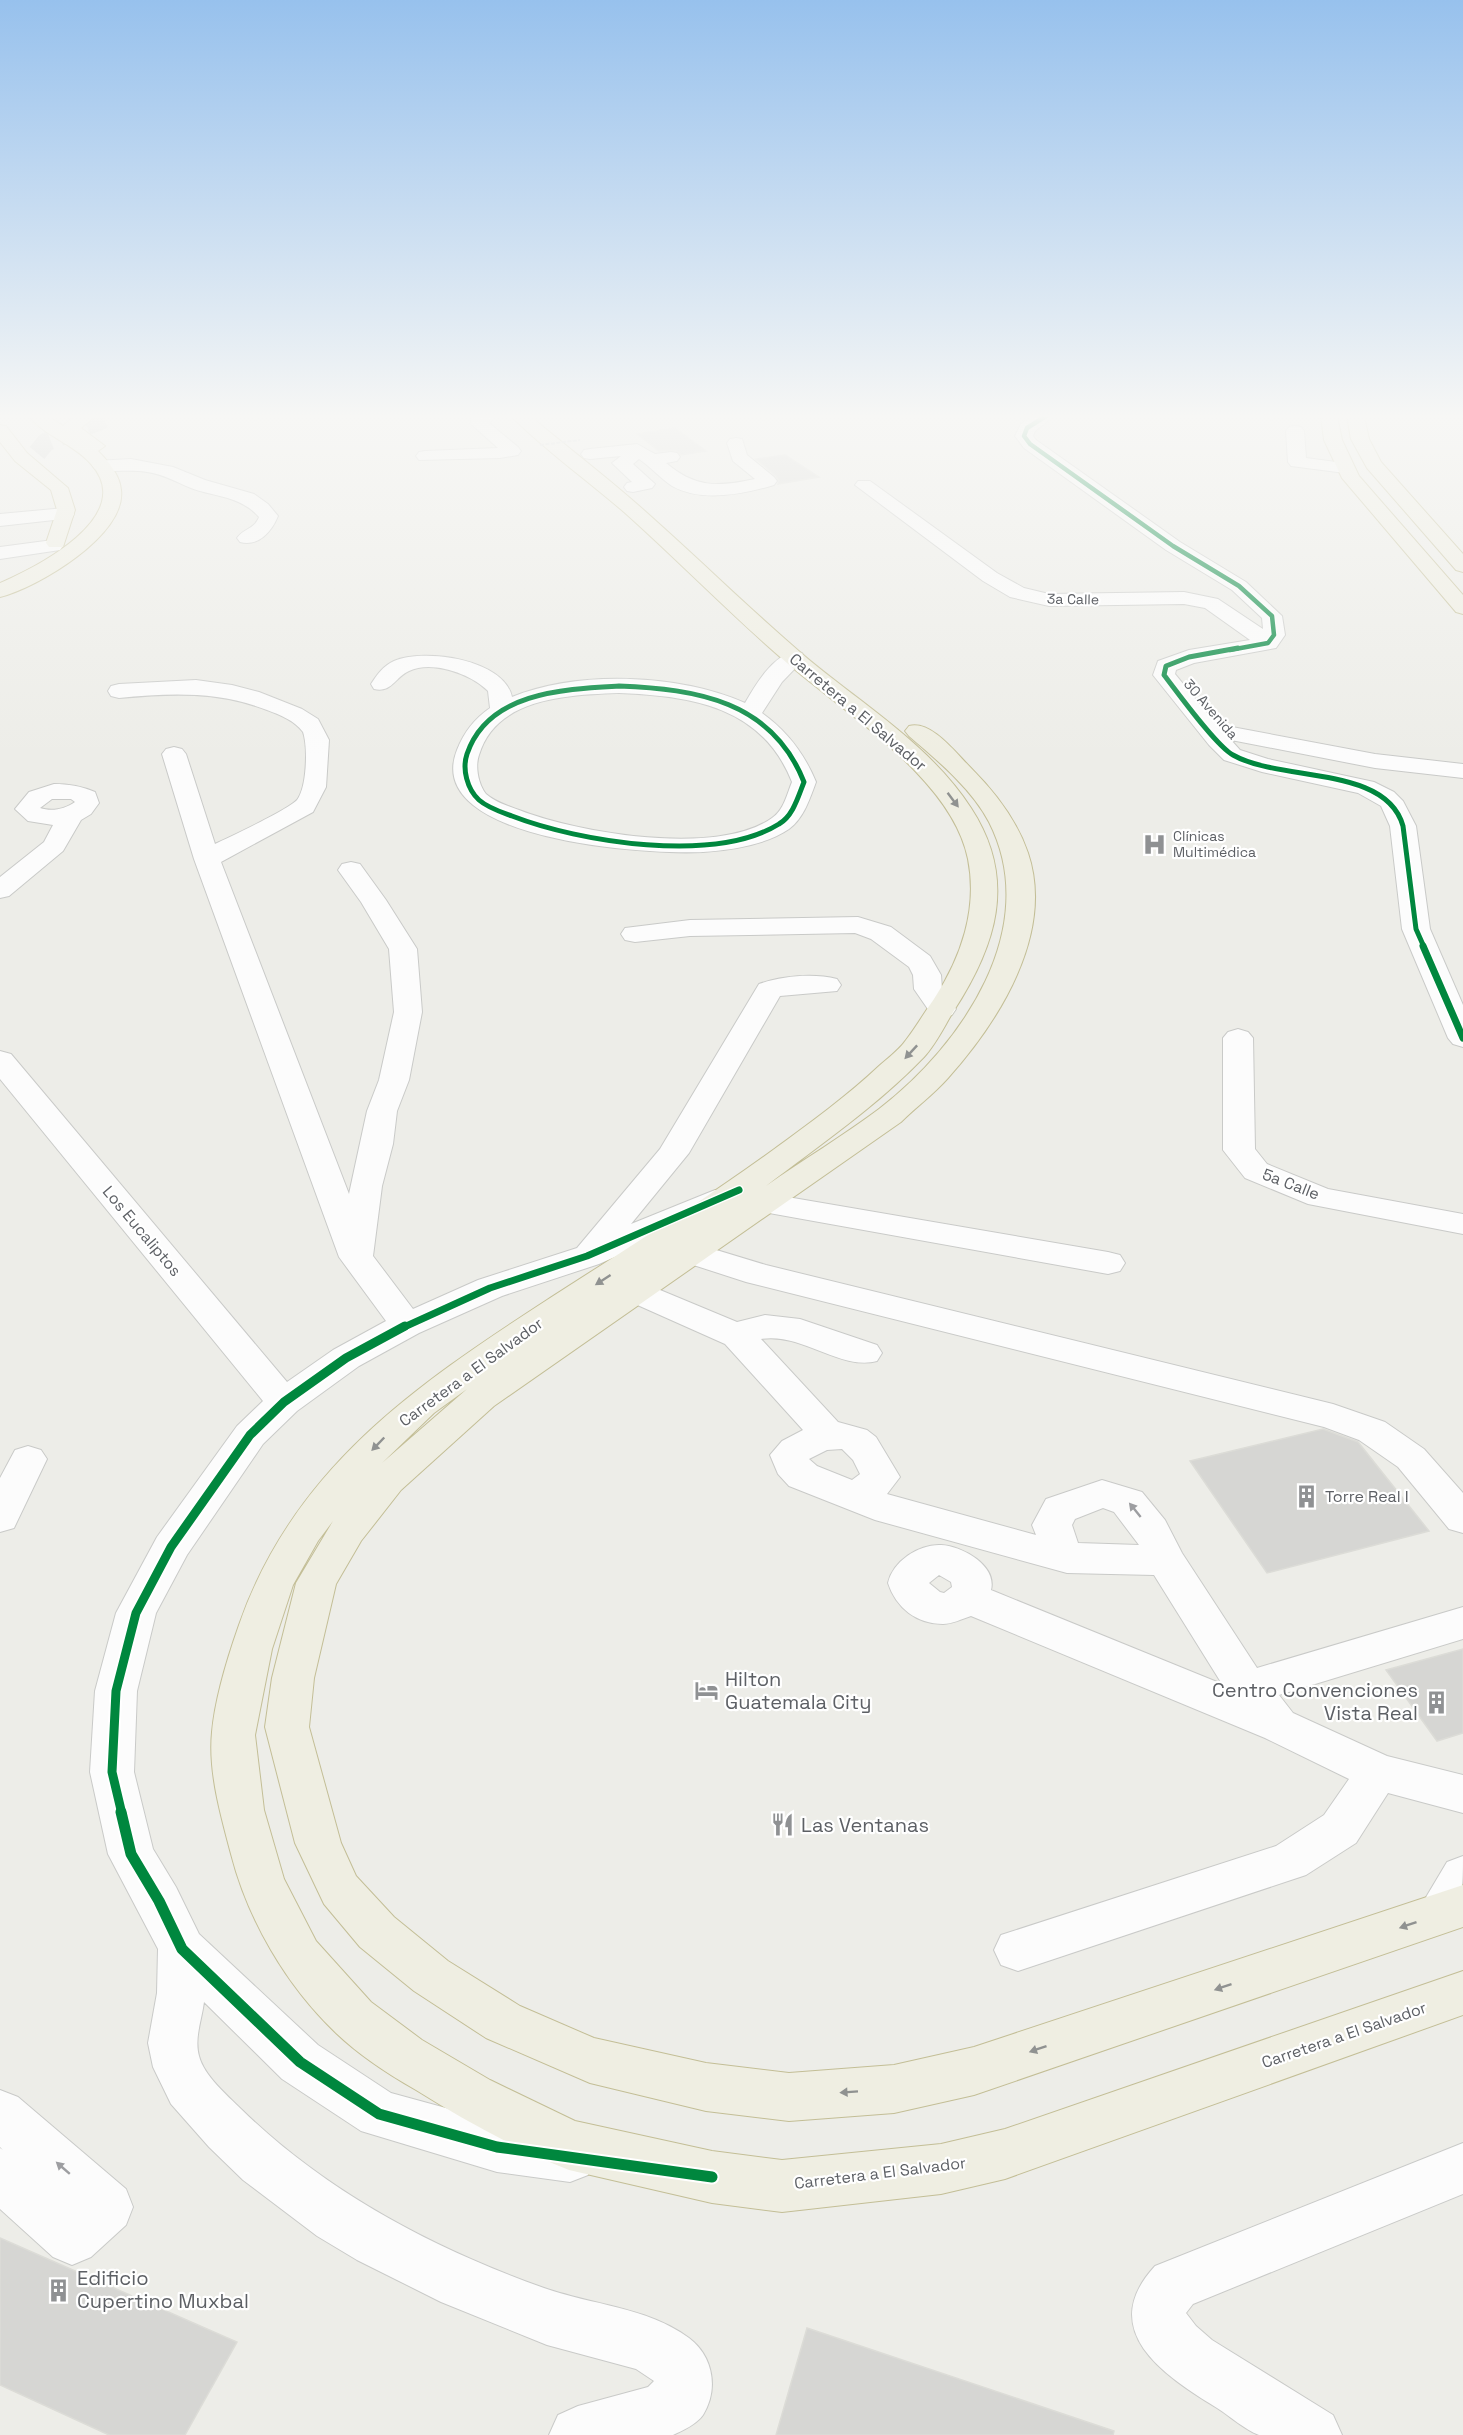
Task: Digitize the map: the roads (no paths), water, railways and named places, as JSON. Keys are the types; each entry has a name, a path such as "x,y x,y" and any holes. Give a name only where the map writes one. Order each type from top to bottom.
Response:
{"highway":[{"path":"0,578 65,530"},
{"path":"0,591 54,564 96,530"},
{"name":"Carretera a El Salvador","path":"654,530 794,658 907,751 928,771 960,810 981,858 985,905 978,937 943,988 915,1049 690,1253 481,1397 387,1480 347,1531 316,1583 293,1678 287,1727 318,1843 340,1890 377,1932 431,1976 503,2022 590,2060 706,2087 789,2097 894,2089 974,2071 1451,1910"},
{"name":"Carretera a El Salvador","path":"692,530 810,646 917,731 974,786 1001,822 1017,857 1022,907 1014,942 1005,972 969,1032 936,1072 890,1115 508,1342 421,1404 381,1440 336,1489 304,1531 273,1584 251,1649 233,1735 242,1810 261,1881 299,1956 354,2018 404,2056 472,2097 569,2145 712,2176 782,2186 941,2169 1005,2154 1463,1993"},
{"path":"1396,530 1463,608"},
{"path":"1432,530 1463,566"},
{"path":"1405,540 1413,537 1428,540 1451,566 1463,571"}],"street":[{"path":"44,530 59,533"},
{"path":"247,538 261,530"},
{"name":"3a Calle","path":"924,530 990,578 1017,593 1049,600 1184,598 1211,603 1227,612 1268,643"},
{"path":"1151,530 1182,552 1239,586 1272,616 1274,635 1268,643"},
{"path":"0,533 59,533"},
{"path":"6,554 59,533"},
{"name":"30 Avenida","path":"1268,643 1189,657 1166,666 1164,675 1232,755 1248,761 1365,787 1379,792 1392,801 1400,813 1403,826 1416,929 1463,1038"},
{"path":"749,715 777,670 794,658"},
{"path":"382,684 386,676 411,663 438,661 461,666 493,682 501,692 501,708"},
{"path":"119,692 181,685 216,687 252,696 298,714 314,727 320,752 314,795 304,807 207,859"},
{"path":"619,686 690,691 713,697 749,715 779,739 791,754 804,782 791,814 779,825 759,835 729,841 664,846 558,832 503,812 478,800 469,786 464,769 468,746 487,720 501,708 545,694 580,687 619,686"},
{"path":"1208,729 1375,761 1463,771"},
{"path":"174,754 207,859 356,1257 407,1325"},
{"path":"0,890 54,846 71,814"},
{"path":"351,870 373,900 403,949 408,1012 394,1080 382,1111 377,1144 366,1186 356,1257"},
{"path":"635,934 690,928 858,925 881,933 921,962 943,988"},
{"path":"587,1256 673,1153 769,990 780,986 826,985"},
{"name":"5a Calle","path":"1238,1038 1239,1150 1256,1171 1320,1197 1463,1224"},
{"name":"Los Eucaliptos","path":"0,1060 284,1402"},
{"path":"712,2176 497,2147 379,2114 300,2062 182,1949 159,1901 131,1854 112,1772 116,1691 136,1612 171,1547 250,1435 284,1402 346,1358 407,1325 490,1288 751,1197 1108,1263"},
{"path":"690,1253 758,1274 1333,1417 1372,1431 1411,1458 1463,1519"},
{"path":"636,1291 738,1336 829,1436 801,1444 789,1455 791,1464 803,1476 890,1510 1067,1558 1166,1560"},
{"path":"738,1336 751,1327 772,1325 864,1353"},
{"path":"0,1518 28,1459"},
{"path":"1067,1558 1059,1546 1052,1525 1060,1509 1102,1494 1128,1502 1151,1530 1166,1560 1247,1688 1280,1726"},
{"path":"968,1598 1280,1726 1378,1772 1463,1794"},
{"path":"1247,1688 1463,1623"},
{"path":"1018,1950 1290,1861 1340,1829 1378,1772"},
{"path":"1451,1910 1463,1876"},
{"path":"182,1949 180,1998 173,2027 174,2056 189,2086 215,2118 258,2161 363,2235 431,2270 548,2317 643,2343 667,2355 684,2371 682,2396 662,2411 578,2435"},
{"path":"0,2114 107,2207 72,2238 0,2174"},
{"path":"1313,2435 1191,2360 1170,2339 1160,2324 1157,2310 1159,2299 1174,2285 1463,2168"}],"place":[{"name":"Clínicas Multimédica","path":"1155,844"},
{"name":"Torre Real I","path":"1307,1496"},
{"name":"Hilton Guatemala City","path":"707,1691"},
{"name":"Centro Convenciones Vista Real","path":"1436,1702"},
{"name":"Las Ventanas","path":"783,1825"},
{"name":"Edificio Cupertino Muxbal","path":"59,2290"}]}
